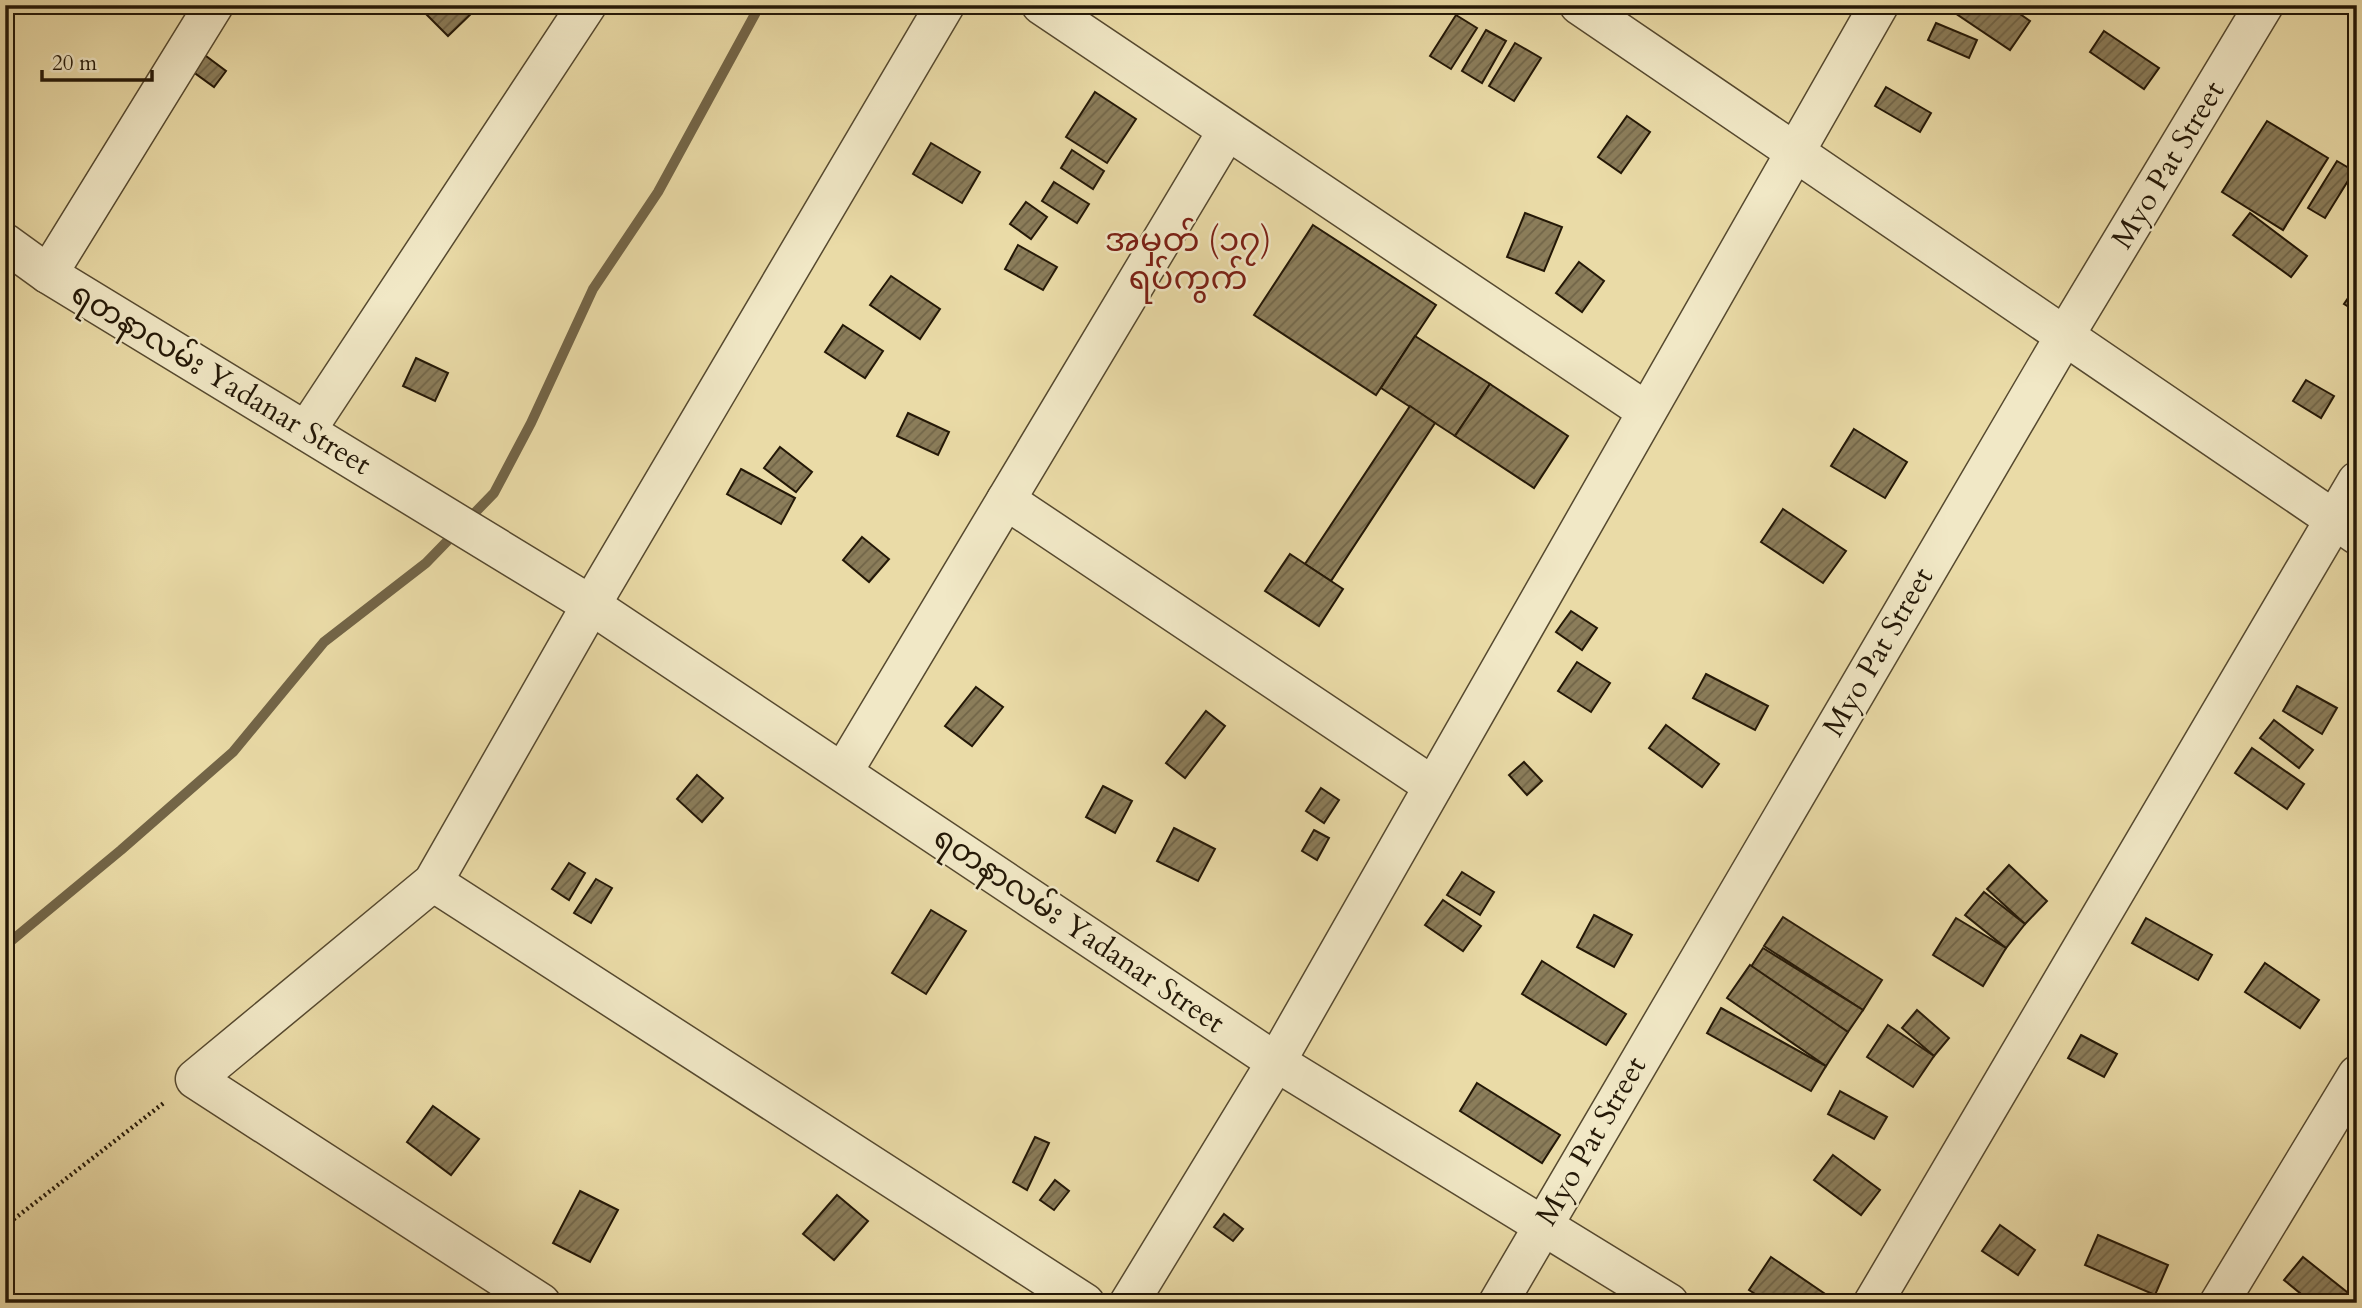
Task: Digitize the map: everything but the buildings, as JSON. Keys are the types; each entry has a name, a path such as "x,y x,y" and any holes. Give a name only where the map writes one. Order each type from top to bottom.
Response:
{"street":[{"path":"48,274 214,5"},
{"path":"306,431 587,5"},
{"path":"541,1303 195,1079 433,882 591,605 945,5"},
{"path":"1041,5 1647,411"},
{"path":"1579,5 2345,528"},
{"path":"1129,1303 1276,1062 1879,5"},
{"name":"Myo Pat Street","path":"1498,1303 2064,337 2264,5"},
{"path":"843,772 1227,131"},
{"name":"ရတနာလမ်း Yadanar Street","path":"5,243 48,274 591,605 1276,1062 1669,1303"},
{"path":"1873,1303 2345,528 2357,481"},
{"path":"1006,500 1433,786"},
{"path":"433,882 1085,1303"},
{"path":"2220,1303 2357,1076"}],"path":[{"path":"5,1226 195,1079"}],"waterway":[{"path":"5,946 233,752 324,642 426,563 494,493 531,423 593,289 658,192 760,5"}],"district":[{"name":"အမှတ် (၁၇) ရပ်ကွက်","path":"1188,259"}]}
